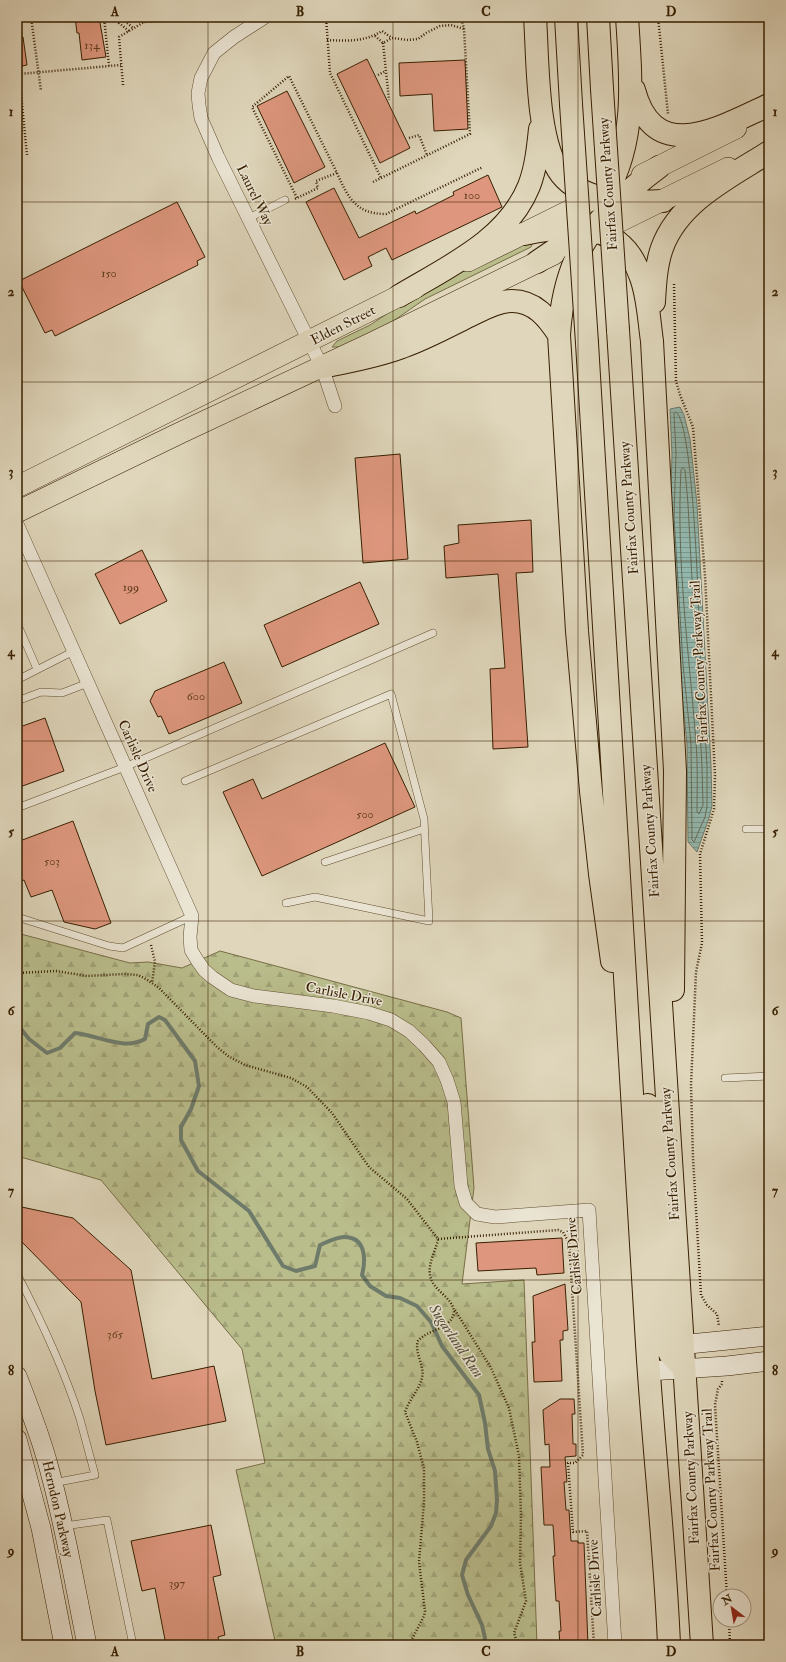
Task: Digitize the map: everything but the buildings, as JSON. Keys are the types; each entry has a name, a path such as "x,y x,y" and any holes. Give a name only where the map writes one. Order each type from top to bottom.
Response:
{"highway":[{"path":"399,296 468,254 494,235 509,221 521,203 530,185 537,154 541,116 535,17"},
{"name":"Fairfax County Parkway","path":"566,17 630,1031 636,1151 666,1347 684,1368 702,1645"},
{"name":"Fairfax County Parkway","path":"598,17 670,1151 666,1347 649,1371 661,1511 669,1645"},
{"path":"628,17 631,79 630,115 626,145 607,197 572,264 560,316 559,335 577,631 591,791 600,874 636,1151"},
{"path":"631,79 636,97 645,117 661,130 683,136 707,132 769,105"},
{"path":"541,116 551,155 562,174 581,189 607,197 643,203 663,201"},
{"path":"670,1151 675,771 652,341 655,276 662,248 669,234 688,208 701,196 769,152"},
{"path":"607,197 640,182 664,165"},
{"path":"524,234 544,230 589,232 609,235 624,245 635,262 641,276 652,341"},
{"path":"538,262 559,247 589,232"},
{"path":"322,366 373,357 403,347 490,306 511,301 523,302 532,306 549,320 559,335"},
{"path":"630,1031 643,1052 645,1065 666,1347"}],"main road":[{"path":"664,165 769,111"},
{"path":"589,232 663,201 769,147"},
{"name":"Elden Street","path":"17,487 524,234 607,197"},
{"name":"Elden Street","path":"17,512 538,262"},
{"path":"666,1347 769,1336"},
{"path":"649,1371 769,1361"},
{"name":"Herndon Parkway","path":"17,1376 42,1444 53,1483 88,1645"},
{"name":"Herndon Parkway","path":"17,1439 41,1528 64,1645"}],"street":[{"name":"Laurel Way","path":"265,17 234,37 214,53 201,78 198,93 201,118 322,366 335,406"},
{"name":"Carlisle Drive","path":"17,524 192,916 190,936 192,950 204,970 231,990 254,996 333,1006 369,1013 391,1020 409,1030 439,1062 447,1080 454,1102 461,1186 466,1203 477,1214 495,1217 589,1210 615,1645"}],"lane":[{"path":"249,218 288,200"},
{"path":"17,623 37,669"},
{"path":"17,808 125,767 433,633"},
{"path":"17,680 74,651"},
{"path":"17,701 41,692 62,693 88,683"},
{"path":"184,781 391,694 424,820 429,921 315,897 286,903"},
{"path":"325,862 424,829"},
{"path":"746,829 769,829"},
{"path":"17,917 109,946 123,948 192,916"},
{"path":"724,1078 769,1076"},
{"path":"17,1274 55,1353 79,1418 95,1475 53,1483"},
{"path":"17,1292 24,1288"},
{"path":"63,1526 107,1520 133,1645"}],"path":[{"path":"32,17 40,72 41,91"},
{"path":"104,17 109,66"},
{"path":"129,31 119,23 117,17 123,19 133,28"},
{"path":"142,17 144,22"},
{"path":"161,17 162,21"},
{"path":"124,85 119,37 144,22 195,17"},
{"path":"326,17 330,73 381,178"},
{"path":"373,182 470,134 464,29 461,17"},
{"path":"658,17 669,118 661,130"},
{"path":"327,40 357,41 365,37 375,36 382,31 392,38 408,40 418,39 440,26 451,26 464,29"},
{"path":"375,36 383,43 389,100"},
{"path":"383,43 392,38"},
{"path":"27,155 18,77 19,74 121,65"},
{"path":"378,75 386,71"},
{"path":"297,198 252,107 289,76 350,199 358,206 374,214 386,214 483,167"},
{"path":"409,138 419,135 427,155"},
{"path":"288,200 297,198 318,188 316,181 337,173"},
{"name":"Fairfax County Parkway Trail","path":"674,283 676,381 693,427 700,497 715,776 714,809 700,854 702,943 696,972 691,1085 693,1158 701,1295 707,1305 717,1314 718,1320"},
{"path":"146,938 154,956 155,966 152,983"},
{"path":"17,973 56,971 87,976 131,975 138,976 152,983 228,1056 245,1065 291,1078 307,1087 332,1113 369,1167 407,1199 438,1239"},
{"path":"438,1239 558,1230 563,1232 569,1243 583,1455 575,1463 568,1463 573,1532 587,1531 594,1645"},
{"path":"438,1239 430,1262 430,1276 433,1283 452,1304 454,1310 491,1368 509,1408 519,1456 521,1516 520,1563 526,1601 514,1633 518,1645"},
{"path":"409,1645 424,1616 425,1611 419,1562 424,1480 422,1458 405,1412 422,1378 422,1364 417,1344 425,1335 446,1324 452,1319 454,1310"},
{"name":"Fairfax County Parkway Trail","path":"722,1384 718,1389 716,1404 727,1588"},
{"path":"729,1628 730,1645"}],"green space":[{"path":"527,239 533,242 531,247 425,299 386,326 340,347 332,347 337,341 370,325 420,292"},
{"path":"17,933 130,963 148,962 182,968 220,951 447,1012 461,1018 474,1188 462,1284 524,1280 537,1645 276,1645 236,1470 265,1463 242,1349 101,1180 17,1156"}],"water":[{"path":"680,407 684,415 690,439 697,504 711,766 712,806 697,852 688,842 687,744 679,664 671,488 672,455 670,409"}],"waterway":[{"name":"Sugarland Run","path":"17,1024 29,1039 47,1053 60,1048 75,1033 119,1043 137,1042 145,1039 148,1024 159,1017 165,1020 195,1061 199,1086 191,1109 181,1127 181,1140 198,1171 249,1211 283,1266 296,1271 315,1266 320,1245 338,1238 351,1238 357,1241 363,1250 364,1262 362,1275 370,1286 386,1296 400,1298 417,1306 431,1322 442,1346 479,1395 485,1423 488,1449 495,1471 497,1500 496,1513 491,1526 466,1560 462,1575 468,1595 482,1625 485,1638 483,1645"}]}
